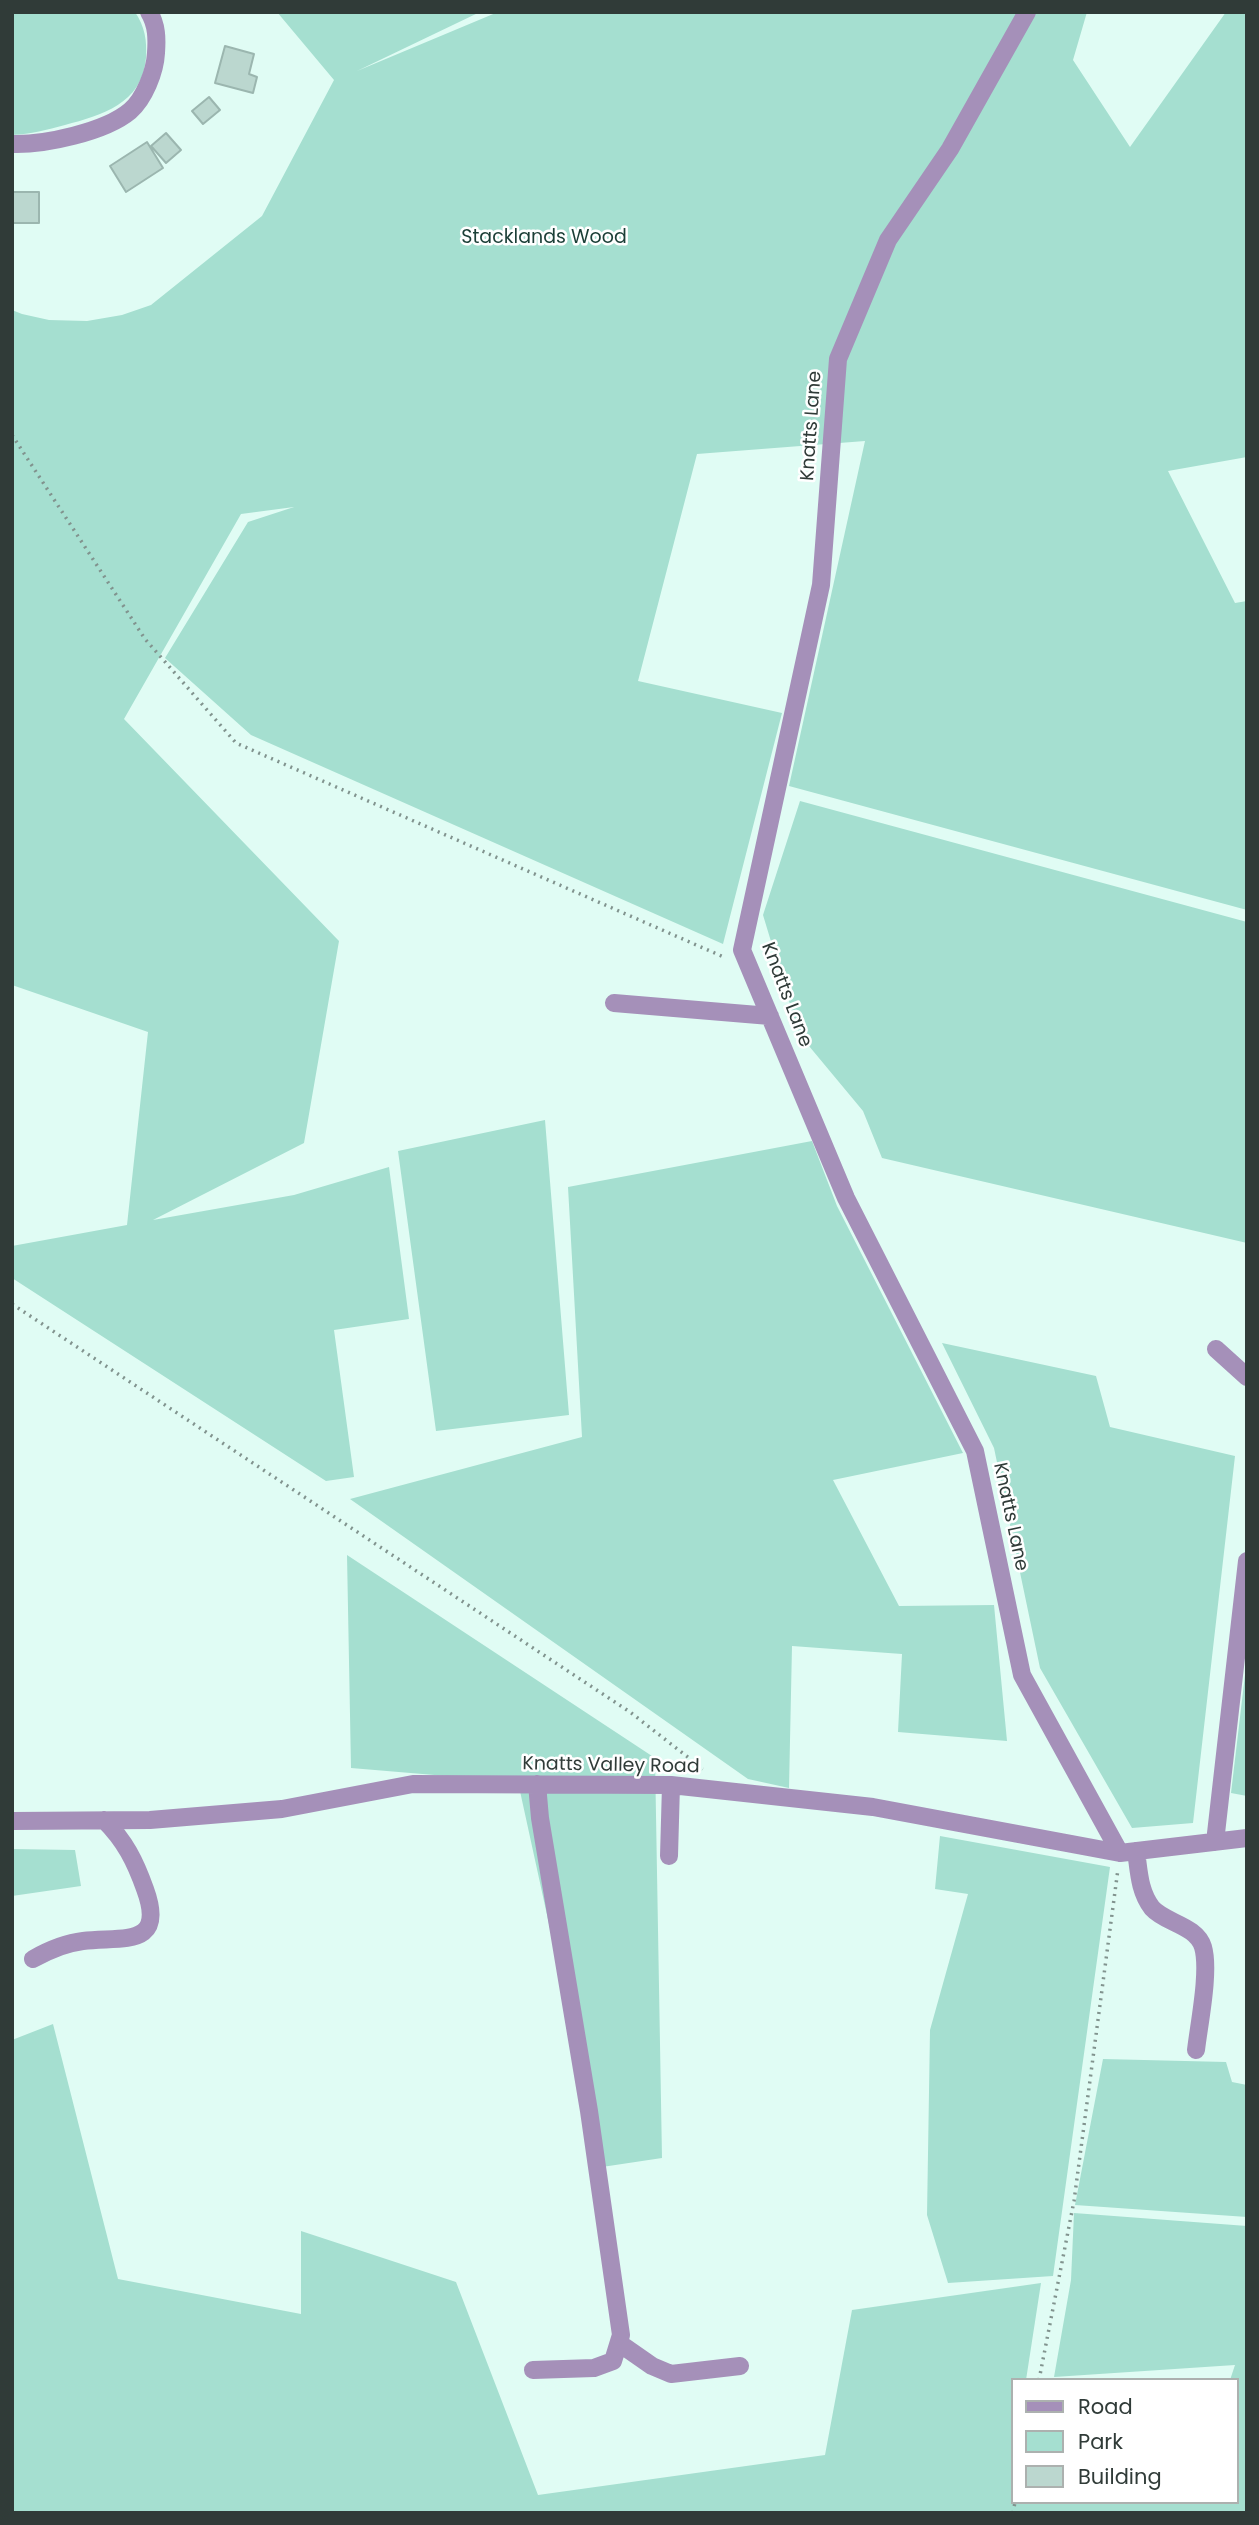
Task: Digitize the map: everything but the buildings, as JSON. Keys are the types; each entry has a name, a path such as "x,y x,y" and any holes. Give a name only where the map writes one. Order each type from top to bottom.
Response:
{"street":[{"path":"12,145 47,141 90,130 112,122 131,110 147,86 156,61 157,35 149,12"},
{"name":"Knatts Lane","path":"1027,12 950,149 888,240 838,359 821,585 742,950 846,1198 975,1451 1022,1675 1128,1852"},
{"path":"614,1003 770,1016"},
{"path":"1216,1349 1247,1377"},
{"path":"1215,1842 1247,1560"},
{"name":"Knatts Valley Road","path":"12,1821 150,1820 282,1809 413,1784 671,1785 873,1807 1128,1852 1247,1838"},
{"path":"533,2370 594,2368 613,2361 621,2335 604,2210 540,1818 537,1784"},
{"path":"670,1856 671,1785"},
{"path":"33,1959 64,1944 135,1938 147,1929 151,1917 147,1894 134,1859 121,1837 104,1820"},
{"path":"1128,1852 1141,1888 1154,1910 1192,1931 1203,1945 1205,1965 1196,2050"},
{"path":"619,2343 652,2366 671,2374 740,2366"}],"path":[{"path":"12,435 145,639 236,743 750,969"},
{"path":"12,1304 629,1712 732,1792"},
{"path":"1039,2378 1069,2224 1128,1852"}],"green space":[{"path":"12,12 135,12 143,28 146,45 143,74 137,86 128,97 106,112 45,130 12,135"},
{"name":"Stacklands Wood","path":"277,12 480,12 357,71 498,12 1087,12 1073,60 1130,147 1226,12 1247,12 1247,457 1168,471 1235,603 1247,601 1247,910 789,786 865,441 697,454 638,681 782,713 723,944 251,735 165,658 248,522 294,507 241,514 124,719 339,941 304,1143 153,1220 294,1195 389,1167 409,1319 334,1330 354,1477 326,1481 12,1278 12,1246 127,1225 148,1032 12,985 12,310 49,320 87,321 122,315 151,305 262,216 334,80"},
{"path":"800,801 1247,922 1247,1243 882,1158 863,1111 799,1034 763,915"},
{"path":"545,1120 569,1415 436,1431 398,1151"},
{"path":"812,1141 837,1206 963,1453 833,1480 899,1606 994,1605 1007,1741 898,1732 902,1654 792,1646 789,1788 748,1779 350,1499 582,1437 568,1187"},
{"path":"942,1343 1096,1376 1110,1427 1235,1456 1193,1823 1132,1828 1040,1668 994,1448"},
{"path":"347,1555 655,1758 662,2158 602,2167 518,1782 351,1768"},
{"path":"1247,1658 1247,1796 1231,1793"},
{"path":"940,1836 1110,1867 1053,2276 948,2283 927,2215 930,2030 968,1894 935,1889"},
{"path":"12,1849 75,1850 81,1886 12,1896"},
{"path":"53,2024 118,2279 301,2314 301,2231 456,2282 538,2495 825,2455 852,2310 1041,2283 1026,2378 1010,2378 1010,2504 1238,2504 1238,2378 1231,2378 1235,2365 1054,2377 1071,2280 1074,2213 1247,2226 1247,2513 12,2513 12,2040"},
{"path":"1103,2059 1226,2062 1232,2082 1247,2085 1247,2217 1075,2205"}]}
